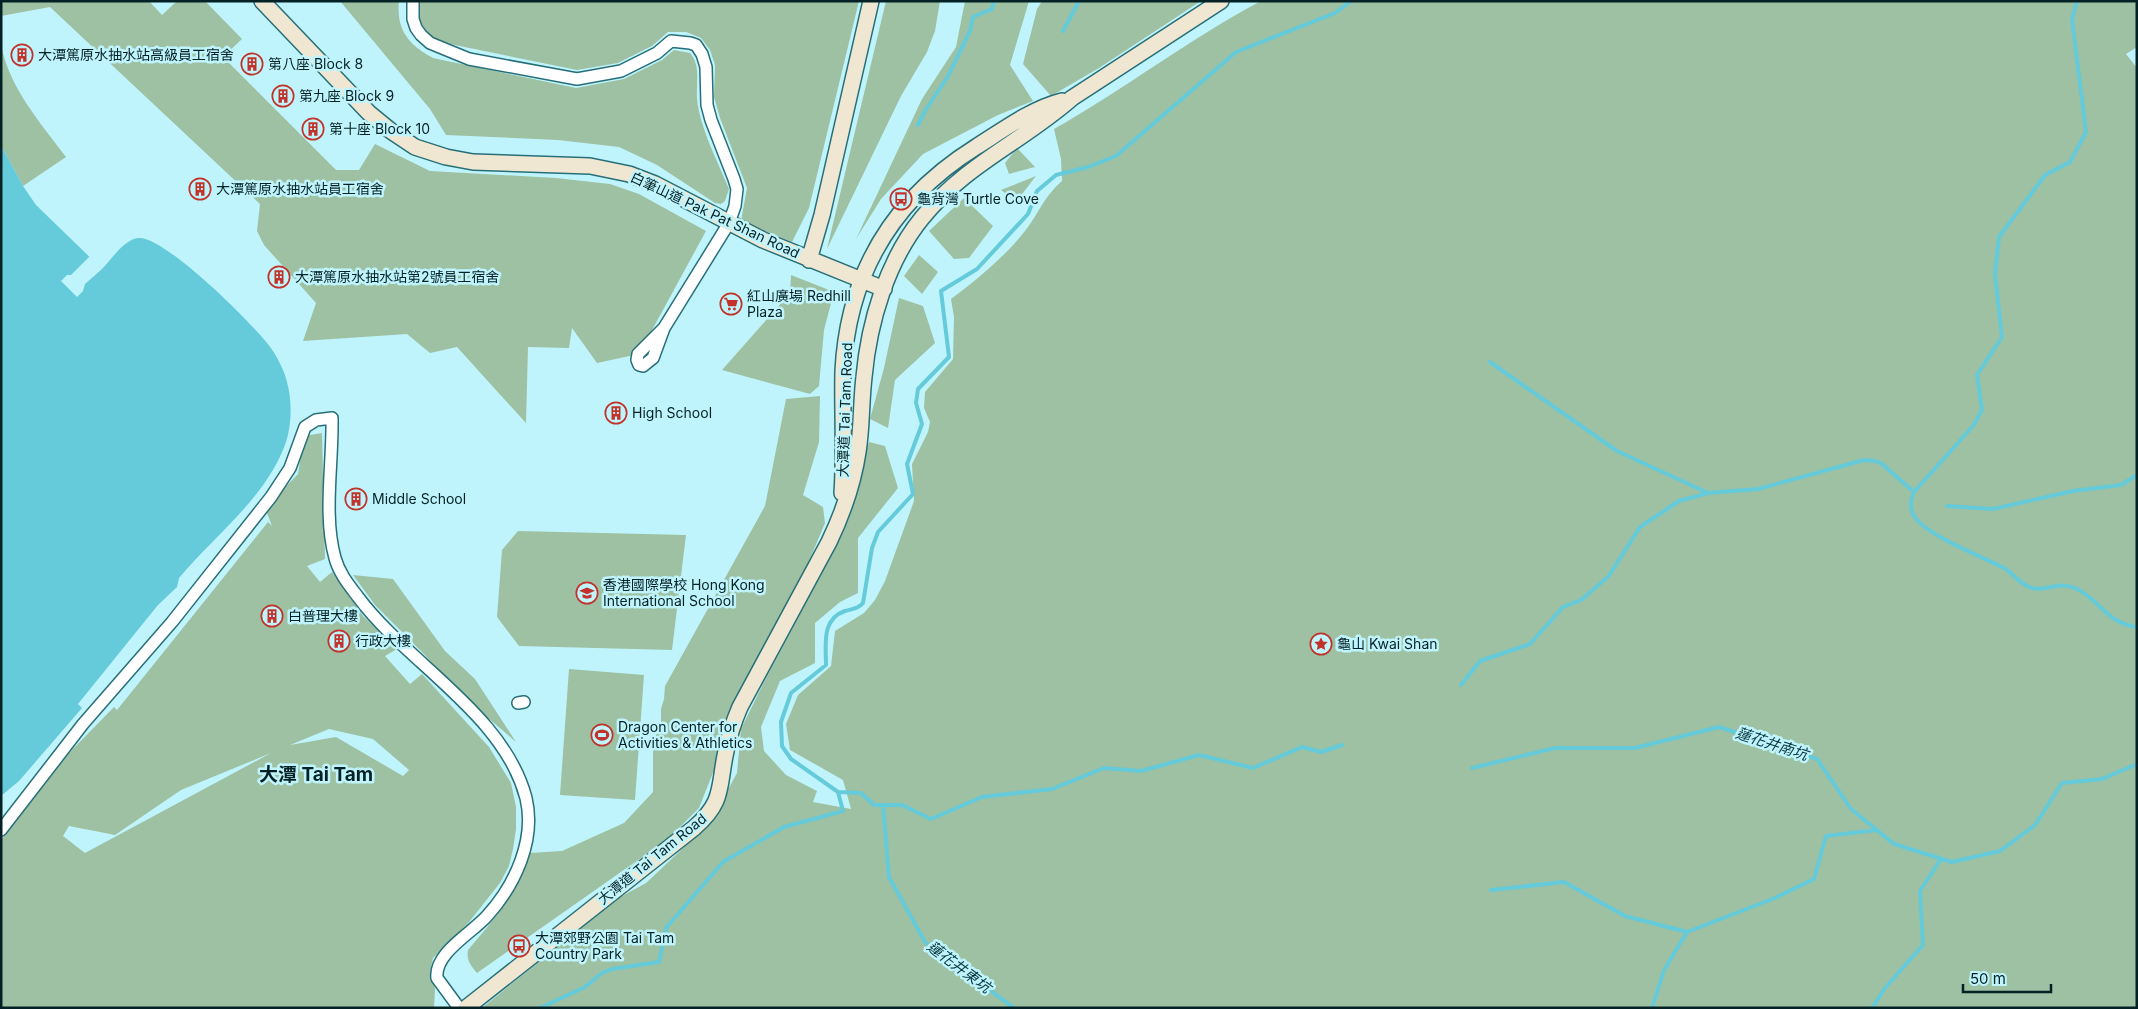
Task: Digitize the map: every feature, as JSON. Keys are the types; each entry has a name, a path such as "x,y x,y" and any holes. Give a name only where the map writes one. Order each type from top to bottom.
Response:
{"main road":[{"name":"白筆山道 Pak Pat Shan Road","path":"262,1 369,113 415,147 446,157 472,162 590,166 640,178 763,240 884,289"},
{"name":"白筆山道 Pak Pat Shan Road","path":"809,260 822,215 871,1"},
{"name":"大潭道 Tai Tam Road","path":"466,1008 694,828 709,814 720,791 728,744 740,707 835,528 847,498 856,462 866,360 872,327 884,289 901,250 910,235 938,200 976,166 1054,113 1072,98 1221,1"},
{"name":"大潭道 Tai Tam Road","path":"835,528 841,499 844,464 845,349 852,310 876,250 890,225 909,200 954,161 1009,126 1051,104 1072,98"}],"street":[{"path":"413,1 415,24 421,35 430,43 470,59 577,79 621,71 657,53 671,41 685,41 696,45 705,60 706,98 711,120 737,190 735,206 722,220 664,328"},
{"path":"1,830 83,724 172,622 271,497 290,468 306,427 316,420 332,418 329,493 332,543 338,569 368,611 491,732 513,766 526,800 528,822 526,845 510,885 486,917 445,954 439,963 438,978 459,1008"}],"green space":[{"path":"1,1 149,1 162,15 177,1 205,1 242,39 223,57 336,170 359,170 375,144 430,171 556,178 610,184 639,194 706,231 639,354 597,363 572,328 569,348 528,347 526,423 457,347 430,353 407,334 303,341 316,303 264,245 257,231 260,204 50,7 1,16"},
{"path":"340,1 399,1 400,20 406,36 417,48 433,58 576,88 624,79 662,60 674,50 690,53 697,68 697,98 701,120 729,189 725,201 721,204 715,203 657,165 619,147 558,140 446,135 430,109"},
{"path":"417,1 859,1 809,208 792,242 741,221 747,188 720,118 714,97 715,65 710,50 701,38 686,32 668,32 652,46 618,63 577,70 440,42 421,26 417,15"},
{"path":"886,1 940,1 935,31 927,52 901,96 827,249"},
{"path":"965,1 1029,1 1010,65 1033,101 998,115 923,154 881,199 856,239 922,99 956,47"},
{"path":"1042,1 1201,1 1099,68 1051,96 1023,64 1037,9"},
{"path":"1261,1 2137,1 2137,47 2126,54 2137,68 2137,1008 482,1008 613,901 646,883 697,835 713,817 737,773 741,729 822,573 841,529 869,442 885,446 898,488 858,538 858,593 840,602 815,623 815,663 780,681 761,727 764,751 786,775 817,791 813,802 851,809 843,780 790,750 786,724 798,695 831,666 835,631 864,613 875,600 885,581 914,501 912,464 928,432 930,422 924,408 925,392 953,359 954,317 951,299 1002,257 1028,227 1051,192 1062,181 1061,159 1054,129 1208,31"},
{"path":"1,45 5,61 19,91 36,118 66,157 23,186 1,145"},
{"path":"1017,148 1035,167 1009,174 1005,163"},
{"path":"1036,176 1016,202 1001,190"},
{"path":"964,198 993,226 969,258 954,259 929,231"},
{"path":"919,255 938,272 922,294 904,276"},
{"path":"791,275 834,292 824,330 819,386 810,394 722,370 790,293"},
{"path":"899,298 923,306 935,343 895,380 888,428 870,419 884,368"},
{"path":"820,396 819,442 803,495 823,507 825,523 807,566 749,674 726,723 714,770 699,808 668,839 477,973 468,960 468,950 512,893 525,867 529,853 562,851 624,823 653,792 653,744 661,721 665,686 765,506 786,399"},
{"path":"322,433 325,559 307,566 320,582 332,572 363,616 397,649 385,656 410,684 422,674 489,747 511,783 516,807 516,829 509,866 500,883 469,922 433,958 430,972 435,989 434,1008 1,1008 1,840 69,753 114,707 117,710 268,522 272,526 265,508 298,474 304,436","holes":["329,729 373,739 409,770 403,776 336,737 290,745","271,753 85,853 63,836 69,826 115,835 181,790"]},
{"path":"518,531 686,535 672,650 519,646 497,617 502,550"},
{"path":"353,575 393,579 445,651 475,679 516,742 465,698 375,605"},
{"name":"Dragon Center for Activities & Athletics","path":"569,669 644,675 635,800 560,795"}],"water":[{"path":"1,145 23,186 36,205 102,269 123,246 139,238 152,242 169,252 231,304 273,351 286,378 291,412 286,442 277,462 253,498 179,578 177,587 158,605 78,704 82,708 19,781 1,796"}],"pier":[{"path":"90,256 102,269 85,284 83,291 77,297 61,281 67,275 71,275"}],"waterway":[{"path":"918,125 948,76 970,31 973,17 992,9 994,1"},
{"path":"1063,31 1079,1"},
{"path":"540,1008 585,987 602,973 612,969 659,962 666,928 723,862 784,827 843,811 838,792 791,759 782,746 781,722 791,693 826,665 826,634 832,620 837,615 857,608 863,603 872,548 878,532 913,494 907,464 922,424 916,403 918,389 949,357 941,291 977,269 1028,214 1037,191 1056,175 1088,167 1116,156 1236,52 1335,13 1351,1"},
{"path":"2077,1 2072,19 2086,132 2070,162 2045,175 1999,237 1995,274 2002,337 1977,375 1982,410 1973,426 1914,492 1911,505 1913,514 1928,529 1940,537 2004,568 2028,587 2043,589 2064,586 2077,589 2118,621 2137,627"},
{"path":"1490,362 1617,451 1708,493 1758,489 1864,460 1876,461 1882,464 1914,492"},
{"path":"1947,506 1993,509 2073,491 2121,485 2137,475"},
{"path":"1461,685 1480,661 1530,644 1563,607 1581,600 1608,577 1640,527 1679,501 1708,493"},
{"name":"蓮花井南坑","path":"1472,768 1555,748 1635,748 1719,727 1817,759 1851,809 1894,844 1952,862 2000,851 2035,825 2062,783 2102,779 2137,764"},
{"path":"838,792 861,793 874,805 902,805 931,819 982,797 1052,789 1104,768 1141,771 1199,755 1253,768 1302,747 1321,752 1342,745"},
{"name":"蓮花井東坑","path":"883,805 889,877 925,942 1014,1008"},
{"path":"1652,1008 1664,970 1687,932 1775,898 1814,879 1826,836 1877,830"},
{"path":"1872,1008 1885,988 1923,945 1920,891 1941,859"},
{"path":"1491,890 1564,882 1625,916 1687,932"}],"place":[{"name":"大潭篤原水抽水站高級員工宿舍","path":"22,55"},
{"name":"第八座 Block 8","path":"252,64"},
{"name":"第九座 Block 9","path":"283,96"},
{"name":"第十座 Block 10","path":"313,129"},
{"name":"大潭篤原水抽水站員工宿舍","path":"200,189"},
{"name":"龜背灣 Turtle Cove","path":"901,199"},
{"name":"大潭篤原水抽水站第2號員工宿舍","path":"279,277"},
{"name":"紅山廣場 Redhill Plaza","path":"731,304"},
{"name":"High School","path":"616,413"},
{"name":"Middle School","path":"356,499"},
{"name":"香港國際學校 Hong Kong International School","path":"587,593"},
{"name":"白普理大樓","path":"272,616"},
{"name":"行政大樓","path":"339,641"},
{"name":"龜山 Kwai Shan","path":"1321,644"},
{"name":"Dragon Center for Activities & Athletics","path":"602,735"},
{"name":"大潭郊野公園 Tai Tam Country Park","path":"519,946"}],"district":[{"name":"大潭 Tai Tam","path":"316,774"}]}
